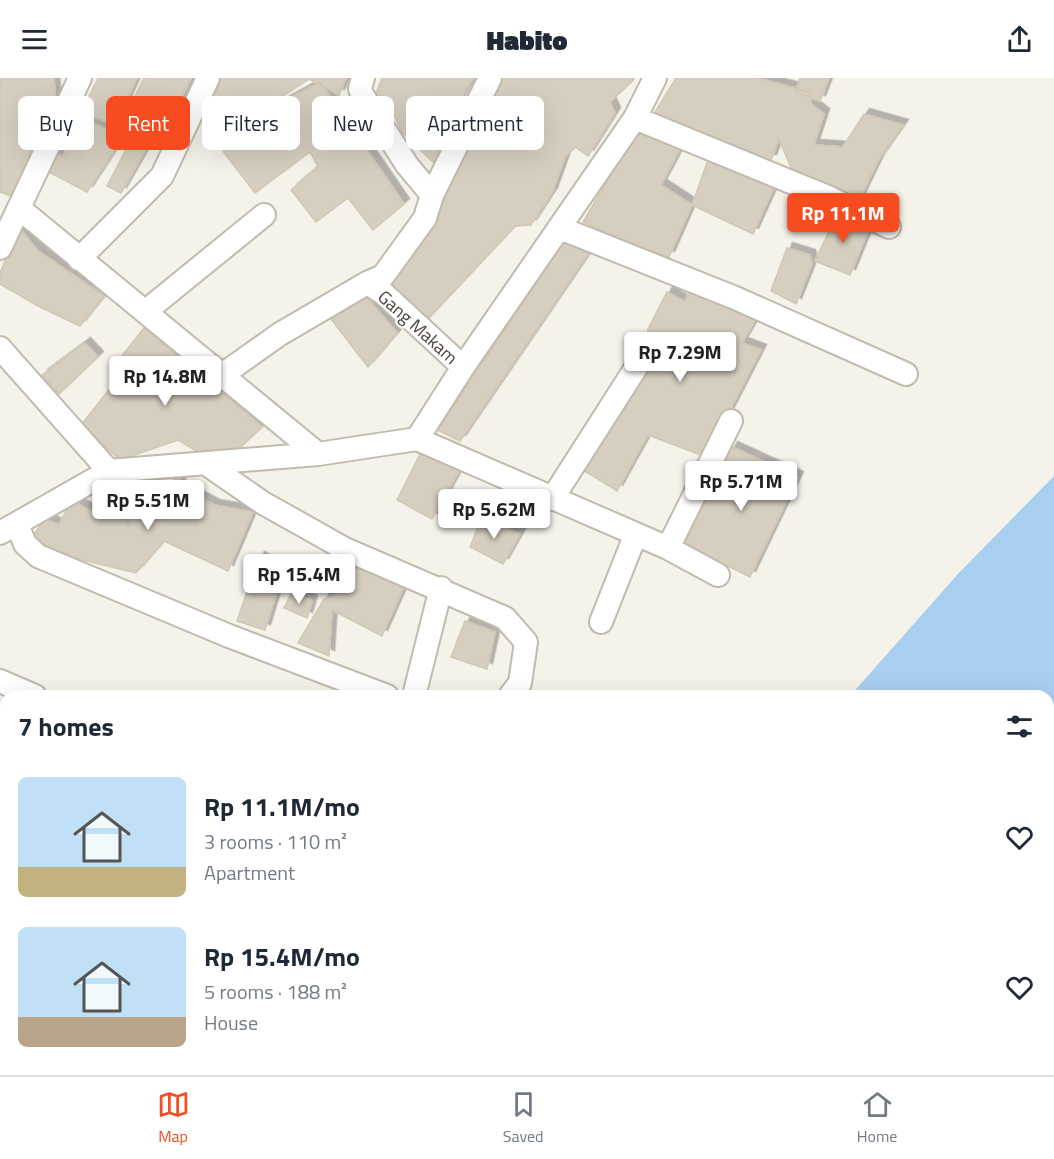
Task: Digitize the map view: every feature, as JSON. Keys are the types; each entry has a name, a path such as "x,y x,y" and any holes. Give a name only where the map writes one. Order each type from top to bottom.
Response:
{"street":[{"path":"80,78 8,228 79,259 318,454"},
{"path":"79,259 162,176 208,78"},
{"path":"363,78 360,89 363,96 407,165 432,195"},
{"name":"Gang Makam","path":"367,283 383,276 425,218 432,195 490,78"},
{"path":"417,439 462,367 561,228 635,118 655,78"},
{"path":"635,118 830,198 889,226"},
{"path":"146,312 264,215"},
{"path":"561,228 733,297 906,374"},
{"path":"222,375 280,333 367,283"},
{"name":"Gang Makam","path":"367,283 383,293 462,367"},
{"path":"0,348 109,471"},
{"path":"552,499 637,366"},
{"path":"668,548 731,421"},
{"path":"371,690 229,636 38,556 9,528 109,471 318,454 417,439 635,536 668,548 718,575"},
{"path":"205,463 263,503 345,549 441,588 506,618 526,642 520,682 514,690"},
{"path":"601,622 635,536"},
{"path":"416,690 441,588"},
{"path":"0,681 20,690"}],"water":[{"path":"1054,476 1054,690 855,690 957,575"}],"building":[{"path":"0,78 54,78 55,96 18,96 18,150 30,150 28,164 14,197 0,192"},
{"path":"98,78 137,78 129,96 106,96 106,122 94,117 94,96 89,96"},
{"path":"144,78 191,78 182,96 135,96"},
{"path":"216,78 346,78 339,95 309,79 283,96 206,96"},
{"path":"382,78 473,78 462,96 406,96 406,136 394,115 394,96 375,96"},
{"path":"501,78 632,78 610,102 615,113 588,156 575,147 565,157 552,193 531,225 515,226 424,323 385,284 453,168 469,150 544,150 544,96 494,96"},
{"path":"676,78 757,78 810,92 811,104 824,114 814,145 843,147 864,114 903,125 879,159 858,202 793,173 779,139 771,160 758,160 652,117"},
{"path":"800,78 829,78 820,101 796,92"},
{"path":"320,82 330,96 312,96 312,150 367,150 404,204 373,230 348,198 316,222 291,190 318,167 310,152 255,193 223,151 300,150 300,96 294,96"},
{"path":"202,105 202,116 197,114"},
{"path":"94,124 106,129 106,150 114,150 87,192 45,170 54,153 63,157 66,150 94,150"},
{"path":"637,130 681,147 661,185 692,205 669,257 636,246 583,222"},
{"path":"126,150 145,151 121,193 107,186"},
{"path":"421,150 439,150 434,163"},
{"path":"709,157 774,187 753,234 692,205"},
{"path":"838,212 870,226 850,275 815,261"},
{"path":"19,228 38,251 104,296 80,326 0,284 0,273"},
{"path":"565,240 588,254 460,441 437,430"},
{"path":"787,248 810,255 812,264 796,304 771,291"},
{"path":"690,288 757,317 742,343 761,350 706,457 648,435 617,491 583,470 644,366 648,329 667,292 685,302"},
{"path":"363,293 397,333 368,367 327,314"},
{"path":"144,328 262,427 229,458 198,452 178,440 120,460 81,425 116,381 113,367"},
{"path":"85,343 98,357 59,394 42,375"},
{"path":"732,447 798,477 750,577 683,544"},
{"path":"421,452 460,469 432,519 397,500"},
{"path":"180,477 180,504 188,491 214,505 253,512 228,571 164,541 136,573 58,554 29,541 45,519 59,525 71,500 89,510 113,516 124,514 128,524 135,501 162,490"},
{"path":"482,517 520,534 503,564 470,547"},
{"path":"259,557 283,572 265,630 237,621"},
{"path":"356,560 407,580 382,636 332,610 329,656 298,643 324,599 346,591"},
{"path":"292,592 312,601 307,618 284,608"},
{"path":"465,621 495,632 487,669 451,657"}]}
